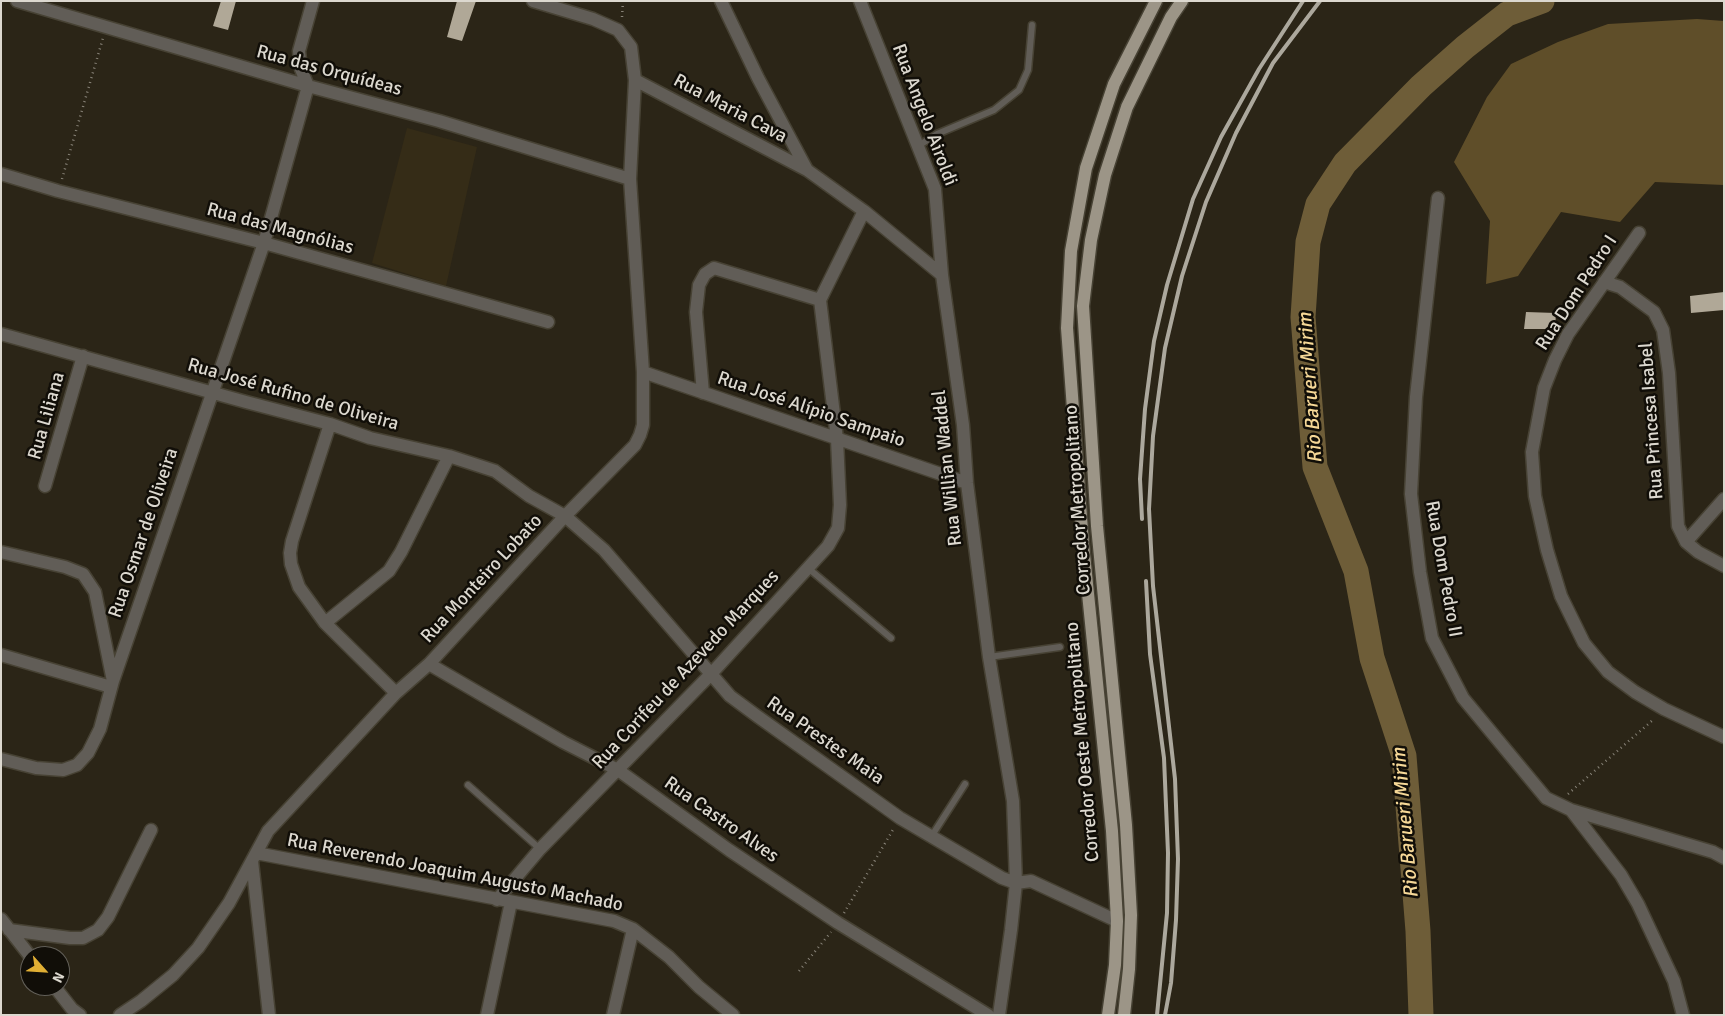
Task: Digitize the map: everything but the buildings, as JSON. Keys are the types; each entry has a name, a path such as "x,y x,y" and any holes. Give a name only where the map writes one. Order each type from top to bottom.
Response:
{"main road":[{"name":"Corredor Oeste Metropolitano","path":"1108,1015 1115,965 1117,921 1112,831 1083,544 1067,328 1071,252 1086,168 1114,84 1156,1"},
{"name":"Corredor Metropolitano","path":"1123,1015 1129,969 1131,915 1126,825 1097,526 1083,306 1093,230 1105,175 1126,107 1171,17 1182,1"},
{"path":"1117,921 1124,945 1120,1004 1123,1015"}],"street":[{"name":"Rua das Orquídeas","path":"17,1 308,86 439,120 630,179"},
{"path":"308,86 301,69 299,51 314,1"},
{"name":"Rua Monteiro Lobato","path":"120,1015 174,975 198,948 229,903 268,831 396,693 429,664 565,516 635,445 640,435 643,425 643,372 630,179 635,80 631,47 618,30 593,19 533,1"},
{"path":"721,1 758,78 807,170 864,211 942,275"},
{"name":"Rua Angelo Airoldi","path":"860,1 935,189 942,275"},
{"name":"Rua Maria Cava","path":"635,80 807,170"},
{"name":"Rua Osmar de Oliveira","path":"1,759 36,768 62,770 78,765 88,753 100,730 112,684 264,243 308,86"},
{"name":"Rua das Magnólias","path":"1,174 264,243 548,322"},
{"name":"Rua Dom Pedro II","path":"1438,198 1416,397 1411,494 1420,572 1432,638 1463,698 1546,798 1558,802 1571,810 1621,875 1638,904 1674,981 1683,1015"},
{"path":"703,393 696,312 699,285 706,274 714,268 820,300 864,211"},
{"name":"Rua Dom Pedro I","path":"1639,233 1568,334 1554,360 1544,388 1532,452 1535,496 1547,550 1561,596 1584,643 1608,672 1635,692 1664,709 1724,737"},
{"name":"Rua Willian Waddel","path":"942,275 963,425 967,483 989,657 1013,801 1016,882 999,1015"},
{"name":"Rua Princesa Isabel","path":"1604,282 1620,287 1654,312 1664,330 1669,374 1678,526 1686,542"},
{"name":"Rua Corifeu de Azevedo Marques","path":"498,900 540,849 711,674 808,568 828,546 838,528 840,505 837,439 820,300"},
{"name":"Rua José Rufino de Oliveira","path":"1,334 330,424 370,438 449,456 495,471 529,496 565,516"},
{"name":"Rua Liliana","path":"46,486 83,356"},
{"name":"Rua José Alípio Sampaio","path":"643,372 967,483"},
{"path":"330,424 292,541 291,564 299,587 325,623 396,693"},
{"path":"325,623 366,592 389,571 401,552 449,456"},
{"path":"1724,499 1686,542 1705,556 1724,566"},
{"name":"Rua Prestes Maia","path":"565,516 604,550 730,696 757,716 900,818 1002,878 1016,882 1031,881 1117,921"},
{"path":"1,552 65,567 83,574 95,592 112,684 1,655"},
{"name":"Rua Castro Alves","path":"429,664 563,742 618,770 729,850 838,923 988,1015"},
{"path":"1571,810 1713,852 1724,858"},
{"path":"9,930 70,938 83,938 98,930 108,917 151,830"},
{"path":"254,857 269,1015"},
{"name":"Rua Reverendo Joaquim Augusto Machado","path":"254,857 498,900 560,909 614,921 633,929 669,956 699,986 733,1015"},
{"path":"487,1015 511,902"},
{"path":"1,919 22,946"},
{"path":"613,1015 633,929"},
{"path":"62,996 72,1009 80,1015"}],"lane":[{"path":"918,146 937,134 994,110 1019,90 1028,70 1032,26"},
{"path":"808,568 891,638"},
{"path":"989,657 1060,648"},
{"path":"931,836 964,784"},
{"path":"468,785 540,849"}],"path":[{"path":"58,190 106,27"},
{"path":"1558,802 1664,709"},
{"path":"799,971 838,923 900,818"}],"shaded area":[{"path":"1697,19 1724,21 1724,185 1655,182 1620,222 1561,212 1518,276 1486,284 1490,221 1454,162 1487,97 1511,64 1558,42 1608,24"},
{"path":"407,128 477,147 446,286 372,263"}],"waterway":[{"name":"Rio Barueri Mirim","path":"1421,1015 1418,931 1404,756 1372,658 1356,571 1315,467 1303,317 1308,242 1318,204 1345,163 1421,86 1465,47 1507,14 1542,1"}],"railway":[{"path":"1142,519 1140,479 1145,409 1154,341 1167,285 1193,199 1221,137 1259,69 1303,1"},
{"path":"1165,1015 1171,983 1178,859 1175,779 1153,586 1149,509 1153,436 1165,348 1182,276 1206,202 1236,133 1273,63 1320,1"},
{"path":"1146,581 1150,654 1164,758 1168,853 1167,913 1157,1015"}]}
